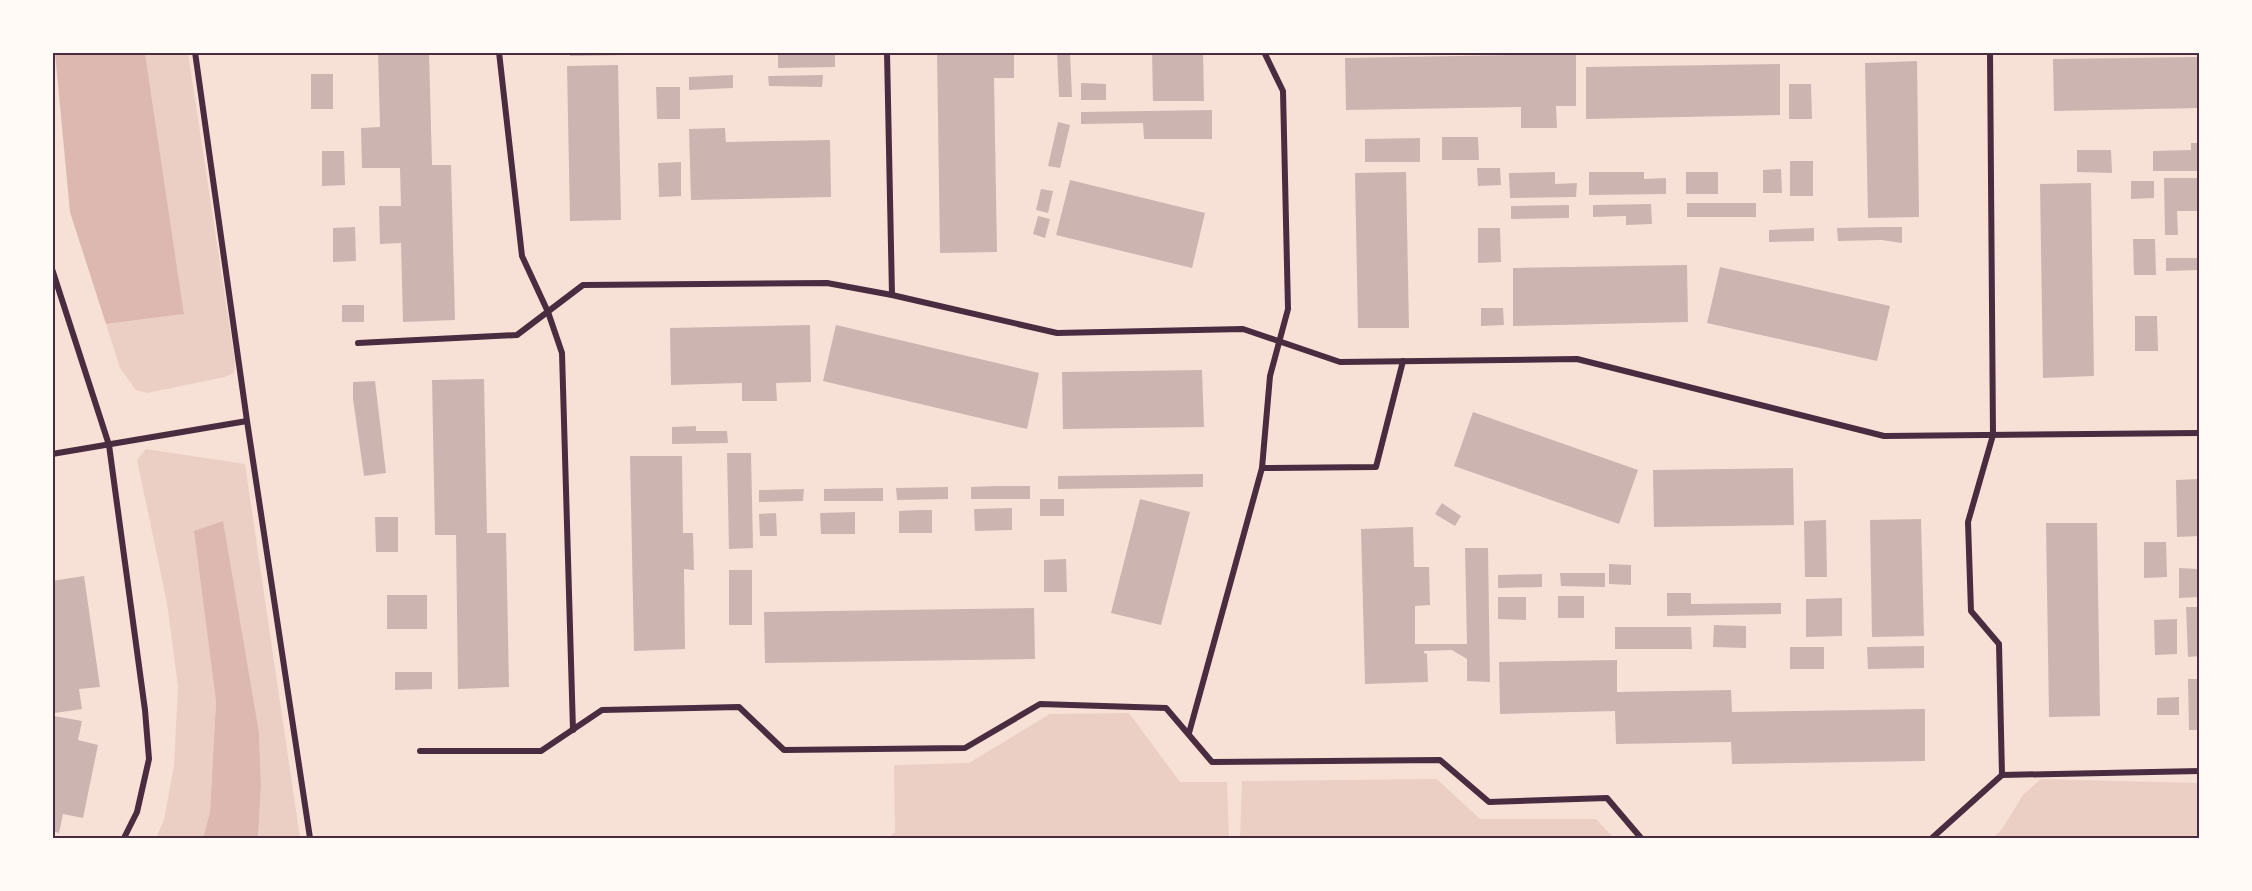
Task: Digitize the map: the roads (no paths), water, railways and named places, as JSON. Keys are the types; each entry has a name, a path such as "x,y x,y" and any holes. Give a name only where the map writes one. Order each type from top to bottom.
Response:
{"street":[{"path":"195,52 247,421 310,838"},
{"path":"499,52 522,256 548,312 562,353 573,730"},
{"path":"887,52 892,295"},
{"path":"1189,733 1262,468 1270,376 1288,309 1283,91 1264,52"},
{"path":"1990,52 1993,435 1968,522 1971,611 1999,644 2002,775"},
{"path":"52,269 109,445 145,710 148,759 137,812 124,838"},
{"path":"358,344 517,335 583,285 827,283 892,295 1057,333 1243,329 1340,362 1577,359 1884,436 2199,433"},
{"path":"1262,468 1376,467 1403,361"},
{"path":"52,454 247,421"},
{"path":"420,751 541,751 602,710 738,707 784,750 965,748 1040,704 1166,708 1212,762 1440,760 1489,802 1607,798 1641,838"},
{"path":"1932,838 2002,775 2199,771"}]}
